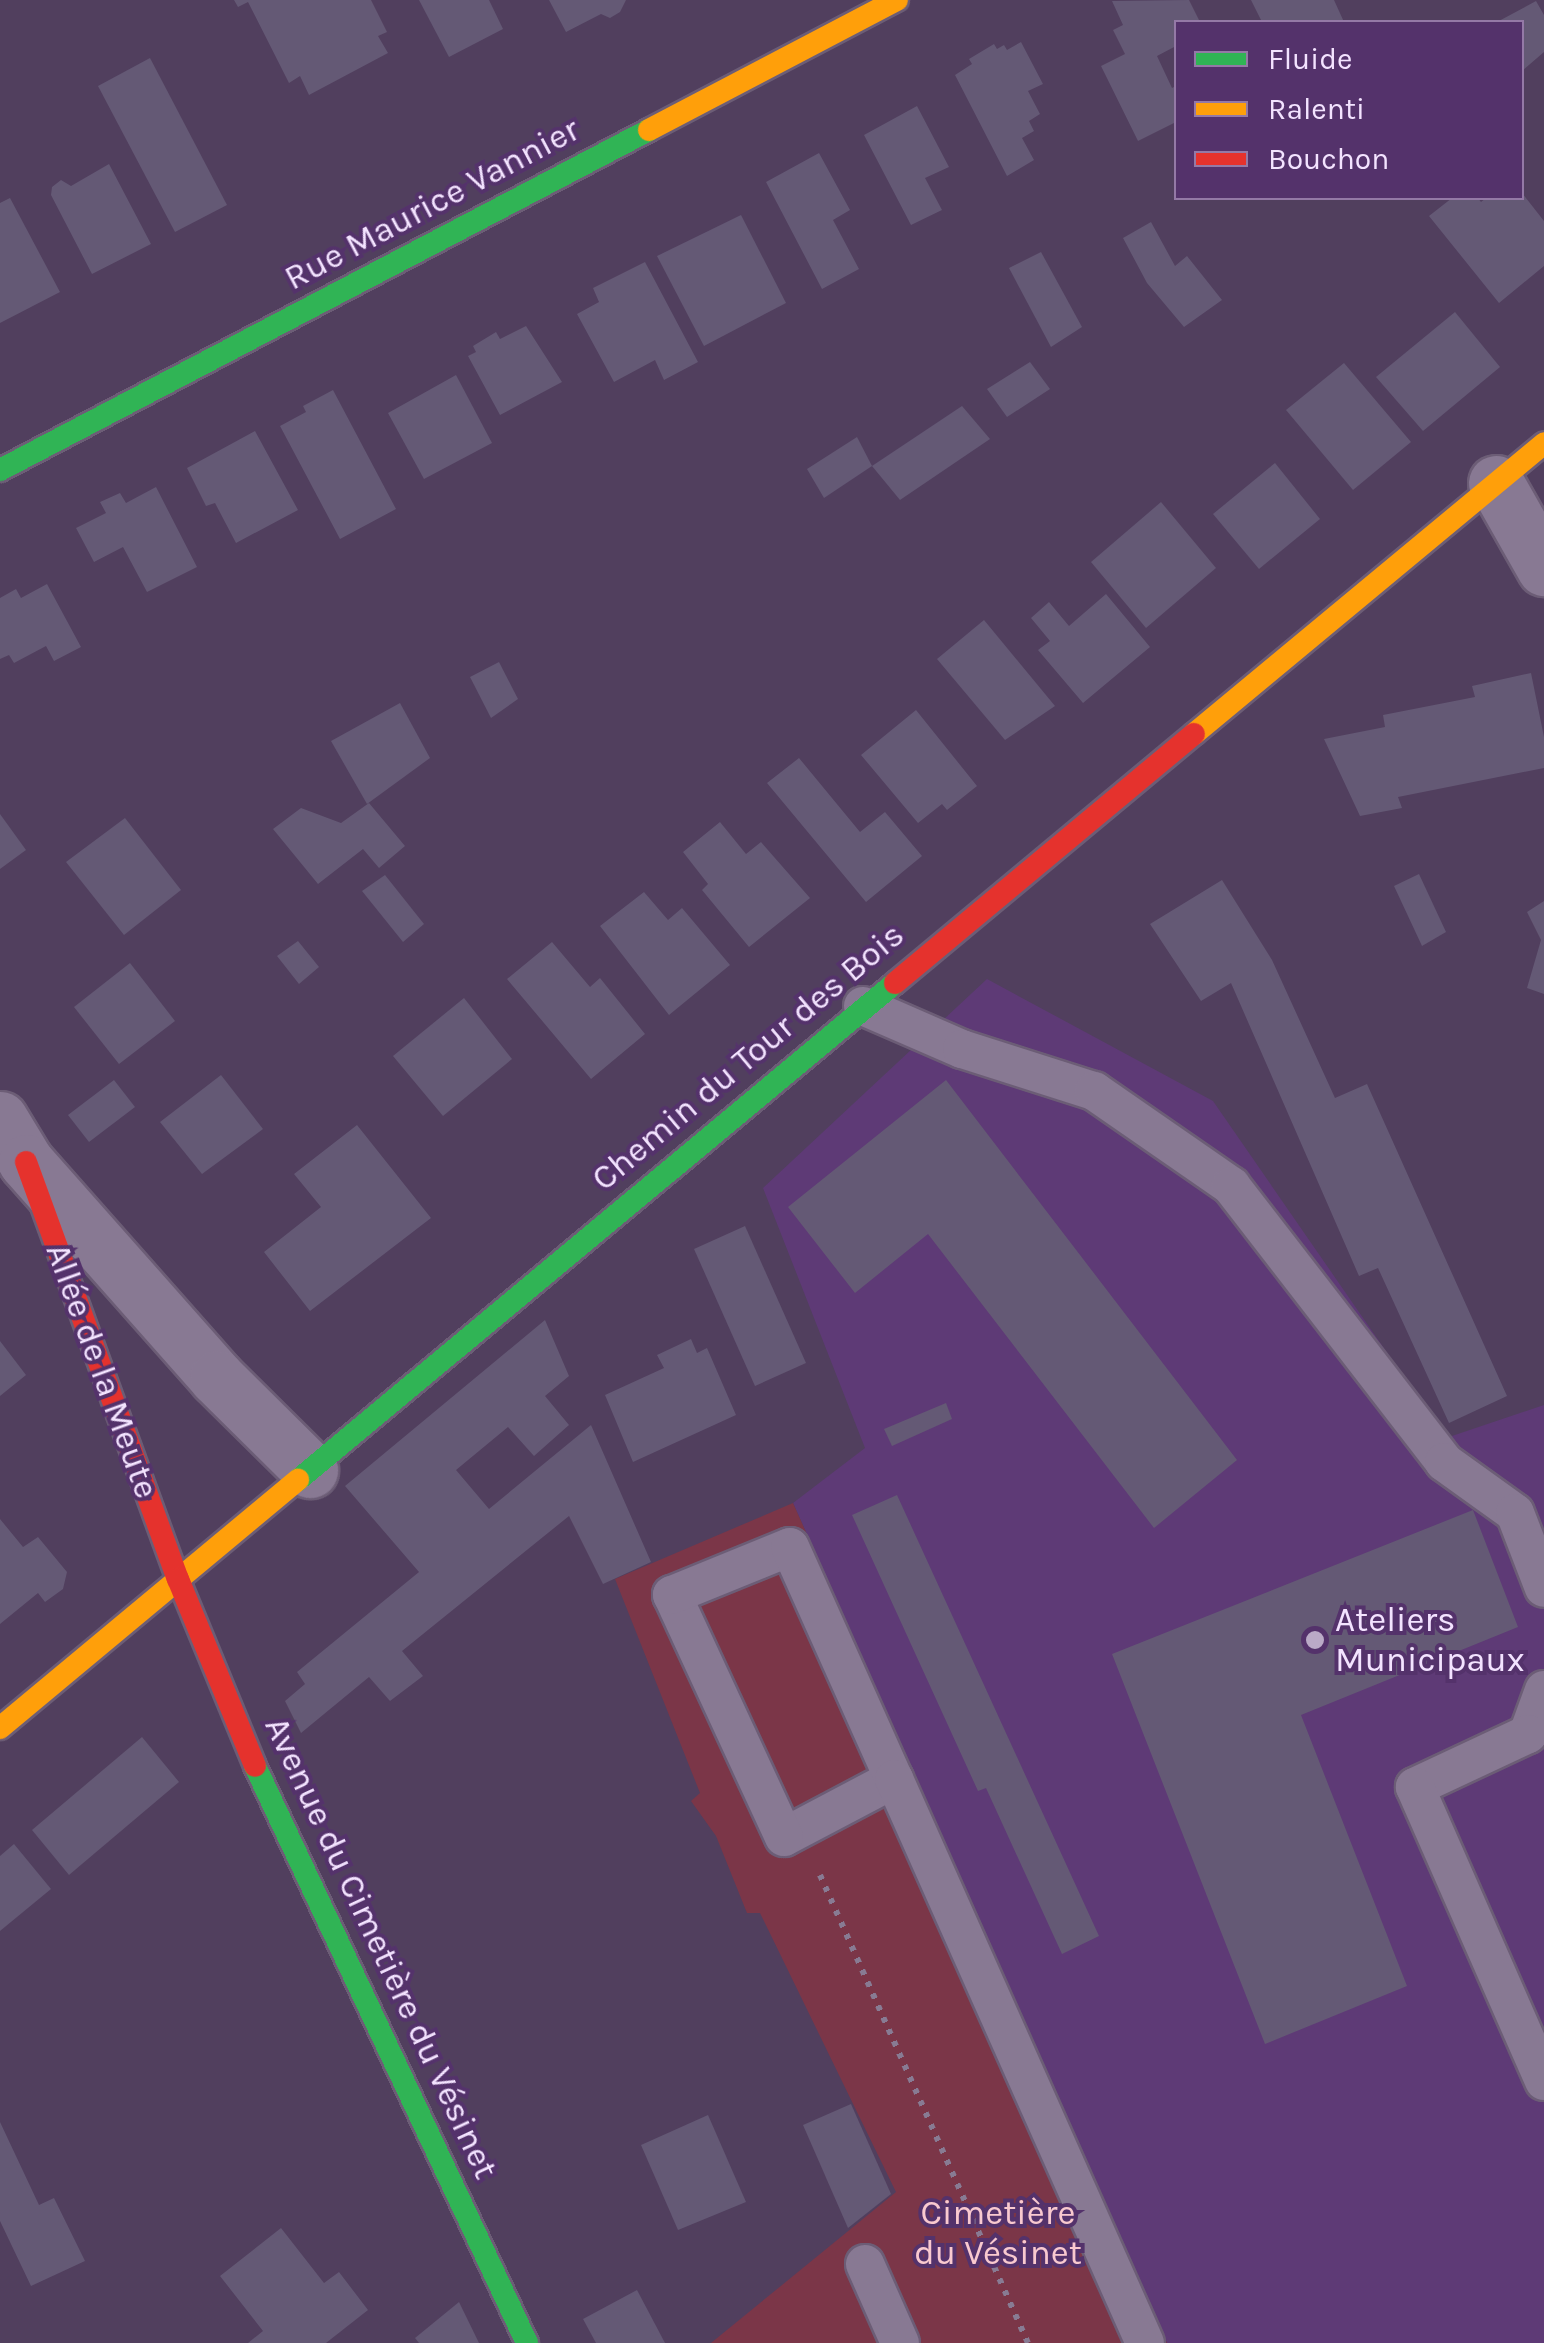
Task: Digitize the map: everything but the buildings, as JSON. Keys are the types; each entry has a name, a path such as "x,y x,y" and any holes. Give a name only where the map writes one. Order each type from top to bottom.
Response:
{"street":[{"name":"Rue Maurice Vannier","path":"0,470 897,0"},
{"name":"Chemin du Tour des Bois","path":"0,1728 1544,443"},
{"path":"1496,483 1544,568"},
{"name":"Allée de la Meute","path":"13,1141 218,1378 310,1470"},
{"name":"Allée de la Meute","path":"13,1141 178,1579"},
{"name":"Avenue du Cimetière du Vésinet","path":"178,1579 251,1758 526,2343"}],"lane":[{"path":"863,1006 962,1049 1094,1091 1231,1186 1444,1462 1515,1513 1544,1588"},
{"path":"894,1780 784,1837 672,1595 790,1547 894,1780 1131,2338"},
{"path":"1544,1690 1528,1734 1415,1787 1544,2081"},
{"path":"865,2264 900,2343"}],"path":[{"path":"800,1828 1028,2343"}],"shaded area":[{"path":"987,979 1213,1101 1446,1438 1544,1405 1544,2343 1167,2343 793,1503 865,1448 763,1188"}],"green space":[{"name":"Cimetière du Vésinet","path":"793,1503 1167,2343 711,2343 896,2192 760,1913 747,1913 716,1836 691,1801 700,1793 615,1579"}],"traffic: fast":[{"path":"0,470 649,130"},
{"path":"298,1480 895,983"},
{"path":"255,1766 527,2343"}],"traffic: slow":[{"path":"649,130 897,0"},
{"path":"1194,734 1544,443"},
{"path":"0,1728 298,1480"}],"traffic: jam":[{"path":"895,983 1194,734"},
{"path":"26,1162 178,1579 255,1766"}],"place":[{"name":"Ateliers Municipaux","path":"1315,1640"}]}
